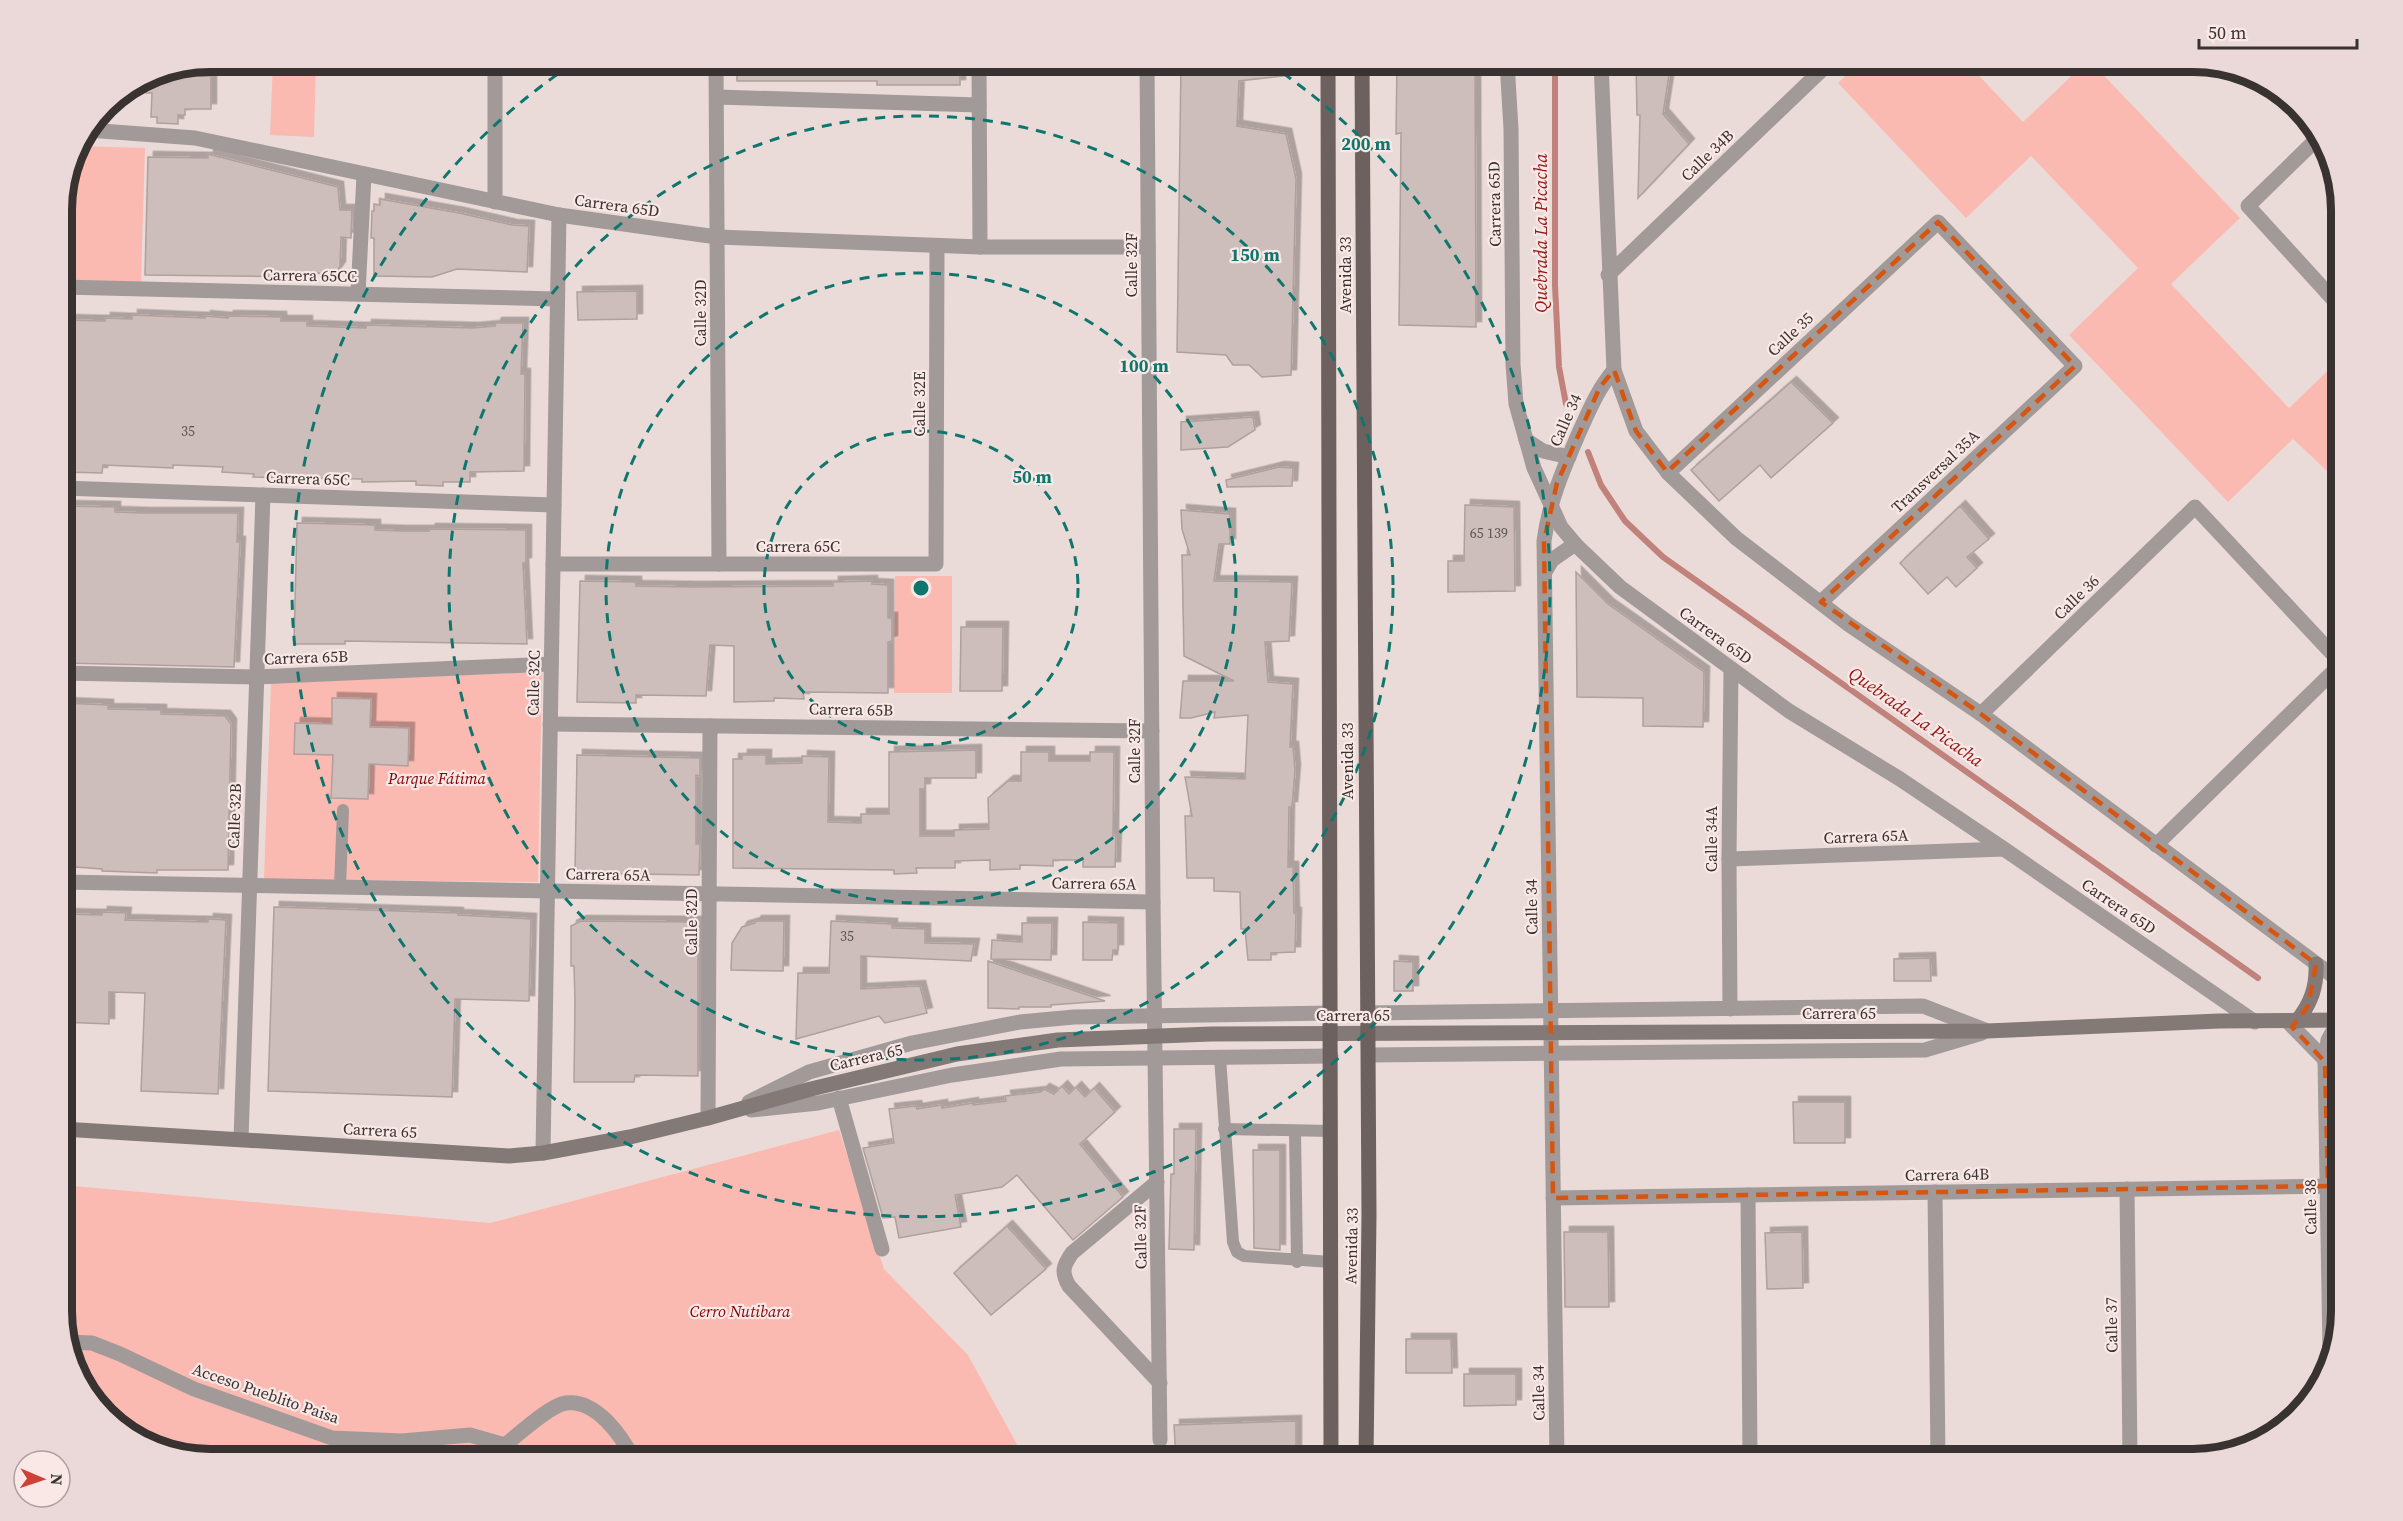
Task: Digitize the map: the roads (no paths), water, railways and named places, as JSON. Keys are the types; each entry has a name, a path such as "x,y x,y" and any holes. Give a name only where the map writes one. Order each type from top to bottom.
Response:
{"main road":[{"name":"Avenida 33","path":"1328,72 1331,1449"},
{"name":"Avenida 33","path":"1362,72 1370,1215 1366,1449"},
{"path":"2292,1021 2308,1006 2314,990 2316,964"},
{"name":"Carrera 65","path":"72,1130 509,1156 543,1153 630,1137 957,1054 1058,1040 1211,1034 1987,1031 2219,1021 2331,1020"}],"street":[{"path":"495,72 495,202"},
{"name":"Calle 32D","path":"716,72 719,564"},
{"path":"979,72 980,247"},
{"name":"Calle 32F","path":"1147,72 1153,902 1160,1440"},
{"name":"Carrera 65D","path":"1508,72 1511,129 1513,364 1516,404 1534,468 1561,527 1575,544 1620,587 1789,711 1900,780 2004,849 2255,1022"},
{"path":"1600,72 1614,370 1636,430 1668,473 1736,538 1821,603 1981,714 2316,964 2331,971"},
{"name":"Calle 34B","path":"1608,275 1820,72"},
{"path":"717,97 979,105"},
{"name":"Carrera 65D","path":"97,131 195,138 495,202 559,214 717,237 980,247 1148,247"},
{"path":"2313,142 2248,206 2331,296"},
{"path":"358,294 364,175"},
{"name":"Calle 32C","path":"543,1153 559,214"},
{"name":"Calle 35","path":"1668,473 1938,222 2075,366"},
{"name":"Calle 32E","path":"936,564 937,246"},
{"name":"Carrera 65CC","path":"72,287 557,299"},
{"name":"Transversal 35A","path":"1821,603 2075,366"},
{"name":"Calle 34","path":"1557,1449 1544,541 1550,505 1569,457 1600,387 1614,370"},
{"path":"1526,440 1543,451 1569,457"},
{"name":"Carrera 65C","path":"72,488 554,505"},
{"name":"Calle 32B","path":"241,1139 262,495"},
{"name":"Calle 36","path":"1981,714 2195,507 2331,651"},
{"path":"1545,572 1552,560 1575,544"},
{"name":"Carrera 65C","path":"553,564 936,564"},
{"name":"Carrera 65B","path":"72,673 256,677 551,664"},
{"name":"Calle 34A","path":"1730,1010 1731,669"},
{"path":"2156,845 2331,674"},
{"name":"Carrera 65B","path":"550,724 1152,731"},
{"name":"Calle 32D","path":"708,1118 710,726"},
{"name":"Carrera 65A","path":"1729,859 2004,849"},
{"name":"Carrera 65A","path":"72,882 1153,902"},
{"name":"Carrera 65","path":"1367,1013 1923,1006 1987,1031"},
{"name":"Carrera 65","path":"727,1113 809,1072 912,1043 1020,1022 1074,1017 1330,1013"},
{"path":"2292,1021 2331,1067"},
{"name":"Carrera 65","path":"1369,1055 1925,1050 1987,1031"},
{"name":"Calle 38","path":"2331,1035 2328,1040 2325,1062 2331,1136"},
{"name":"Carrera 65","path":"727,1113 818,1103 952,1075 1061,1059 1331,1056"},
{"path":"839,1098 882,1249"},
{"path":"1158,1182 1072,1253 1064,1265 1063,1276 1069,1286 1160,1383"},
{"name":"Carrera 64B","path":"1553,1198 2331,1186"},
{"name":"Calle 37","path":"2127,1189 2130,1449"},
{"path":"1935,1192 1938,1449"},
{"path":"1748,1195 1750,1449"},
{"name":"Acceso Pueblito Paisa","path":"76,1342 92,1343 194,1389 332,1438 402,1441 470,1435 505,1445 511,1449"},
{"path":"505,1445 548,1412 564,1403 578,1404 592,1409 604,1419 628,1449"}],"lane":[{"path":"340,887 343,810"},
{"path":"1220,1057 1233,1242 1237,1252 1244,1256 1297,1262 1331,1262"},
{"path":"1224,1129 1331,1131"},
{"path":"1295,1131 1297,1262"}],"waterway":[{"name":"Quebrada La Picacha","path":"1555,72 1555,285 1559,367 1566,404"},
{"name":"Quebrada La Picacha","path":"1588,452 1601,485 1625,521 1663,557 2258,978"}],"park label":[{"name":"Parque Fátima","path":"437,778"},
{"name":"Cerro Nutibara","path":"740,1311"}]}
